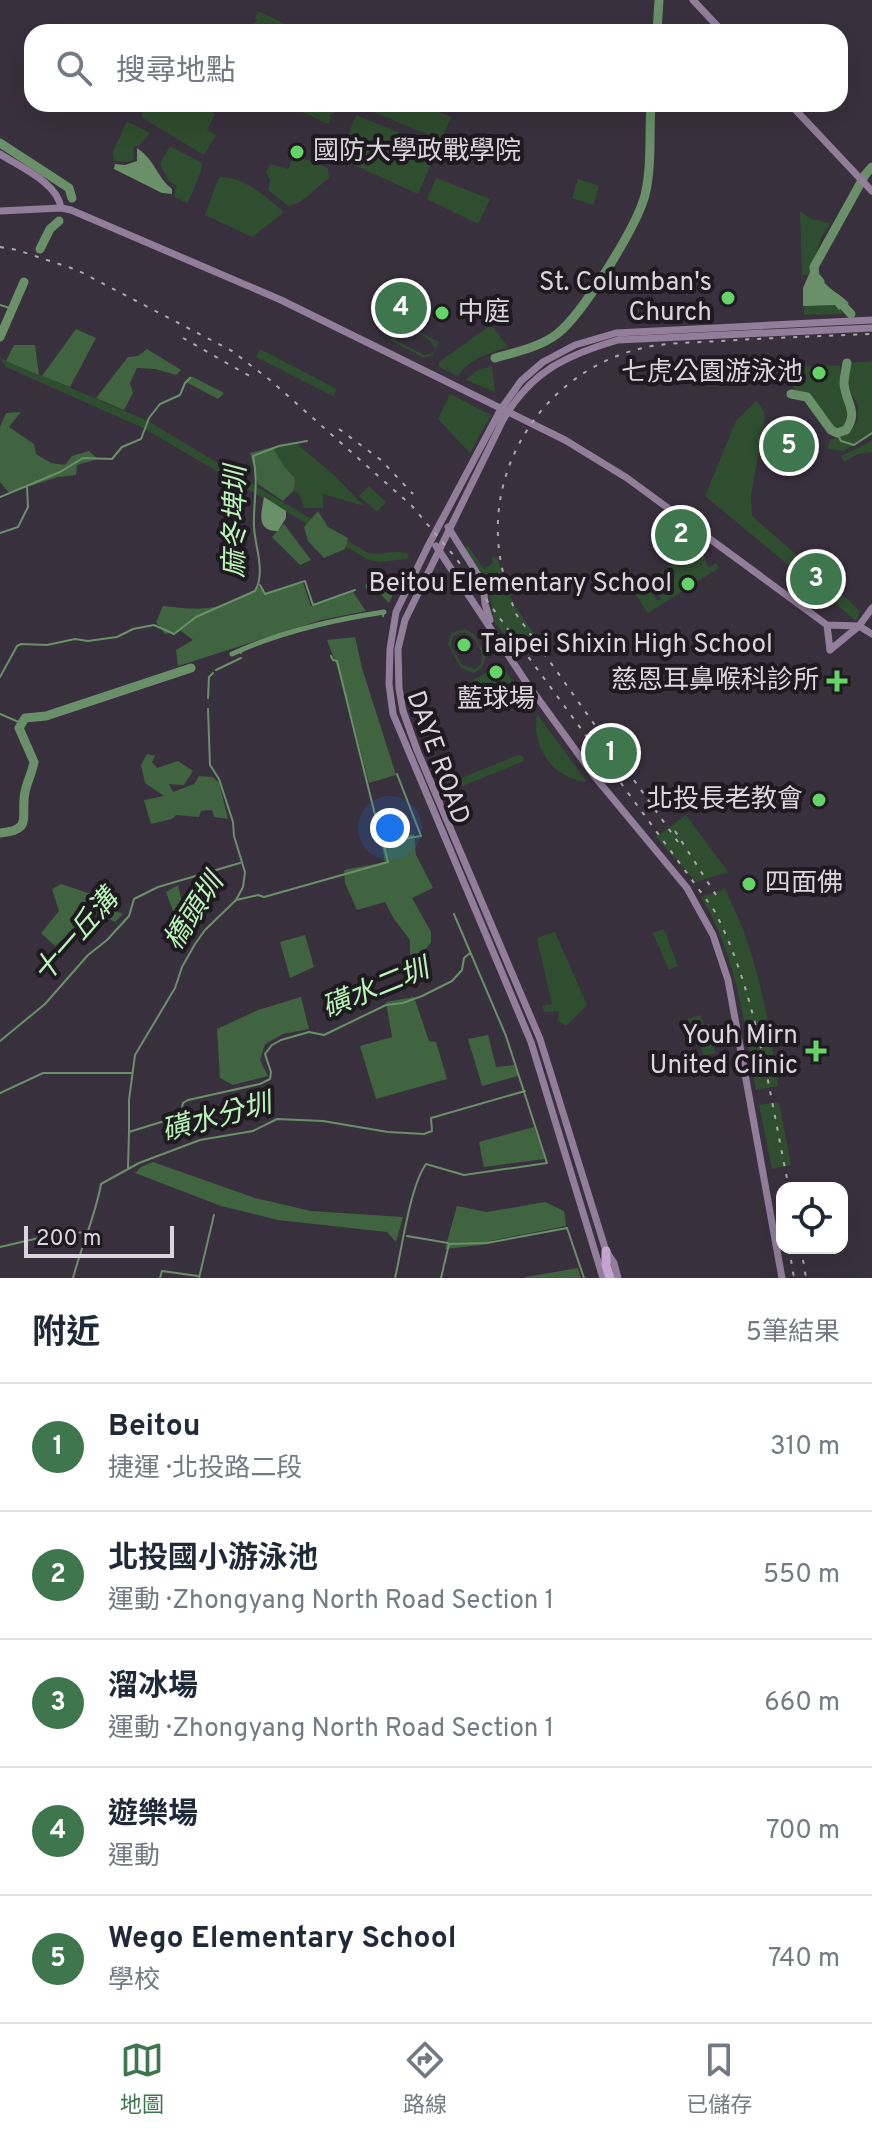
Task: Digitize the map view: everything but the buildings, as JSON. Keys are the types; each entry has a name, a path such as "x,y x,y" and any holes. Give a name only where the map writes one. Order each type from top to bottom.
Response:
{"highway":[{"path":"606,1251 610,1278"}],"main road":[{"path":"693,0 716,24"},
{"path":"797,112 872,191"},
{"path":"0,154 50,187 60,196 61,208"},
{"path":"0,211 71,210 281,300 565,440 627,478 827,625 859,626 872,634"},
{"name":"DAYE ROAD","path":"603,1278 531,1042 393,714 389,684 395,618 445,516 504,410 521,381 543,362 595,337 654,330 872,320"},
{"name":"DAYE ROAD","path":"618,1278 614,1263 606,1251 540,1039 403,711 397,666 405,620 504,410 544,371 578,352 618,340 872,328"},
{"path":"445,516 448,528 483,583 486,611 495,633"},
{"path":"432,541 538,699 595,777 690,892 713,935 728,980 782,1278"},
{"path":"827,625 830,650 870,614"}],"shaded area":[{"path":"258,11 285,24 252,24 258,20 255,18"},
{"path":"143,112 211,112 215,114 207,130 216,135 204,155 141,117"},
{"path":"303,112 335,112 329,116 328,124"},
{"path":"373,112 439,112 451,117 441,140"},
{"path":"356,115 438,148 418,194 339,158"},
{"path":"127,121 150,133 139,146 134,147 133,160 114,161 113,152"},
{"path":"170,146 202,163 188,203 174,197 177,186 169,181 160,164"},
{"path":"137,148 172,189 172,194 162,193 114,169 115,164 137,161"},
{"path":"294,155 328,168 329,178 300,202 288,206 268,190 270,180 266,172 271,164 288,169"},
{"path":"219,177 246,184 284,212 252,237 205,215"},
{"path":"436,178 490,199 478,224 427,199"},
{"path":"578,179 599,186 593,205 572,198"},
{"path":"800,211 811,219 830,223 821,238 810,274 802,275"},
{"path":"817,271 827,285 849,303 839,310 835,305 803,306 803,288 810,272"},
{"path":"803,288 828,297 844,314 804,315"},
{"path":"402,324 439,342 433,355 424,358 391,341 390,329","holes":["397,327 429,340 435,348 433,353 424,355 395,340 393,333"]},
{"path":"491,325 508,347 474,361 458,376 439,367 439,362"},
{"path":"76,329 96,338 70,387 42,376"},
{"path":"14,345 35,345 39,375 6,361"},
{"path":"147,349 181,370 176,375 137,368 130,383 133,393 124,410 96,398 128,357 138,356"},
{"path":"260,349 337,389 333,396 256,357"},
{"path":"0,358 146,420 368,553 404,553 409,554 407,559 379,562 367,559 143,428 6,367"},
{"path":"872,361 872,435 843,451 828,449 829,441 850,432 858,420 858,405 847,386 848,363"},
{"path":"840,365 841,389 850,410 845,428 838,432 831,431 826,417 812,400 793,389 796,367"},
{"path":"492,366 495,392 466,380 476,371"},
{"path":"191,376 224,393 218,399 186,382"},
{"path":"450,394 491,415 470,453 438,419"},
{"path":"756,401 765,417 751,495 752,516 854,605 860,612 856,621 705,496 736,421"},
{"path":"21,412 9,427 34,444 36,454 51,463 65,465 72,456 89,451 98,459 77,465 76,475 58,477 9,493 0,482 0,427 6,413"},
{"path":"872,441 872,452 858,454 844,462 841,456"},
{"path":"295,442 364,506 323,494 323,508 304,508 294,490 295,477 283,465 273,447"},
{"path":"273,447 295,478 294,490 283,501 258,484 250,453"},
{"path":"369,486 386,502 377,512 359,496"},
{"path":"264,497 286,511 286,518 278,531 263,525"},
{"path":"318,511 328,527 348,538 345,549 324,558 308,541 304,527"},
{"path":"284,524 311,560 300,565 272,537"},
{"path":"467,545 484,569 492,564 492,558 497,557 513,603 536,637 516,650 494,621 488,585 465,551"},
{"path":"692,551 704,556 709,568 716,563 719,568 648,613 636,595 648,587 658,601 662,599 652,590 653,577"},
{"path":"373,581 390,583 396,588 389,603 381,595 368,593 365,585"},
{"path":"303,583 311,606 353,592 366,611 321,620 178,666 176,650 193,640 181,631 165,634 156,622 163,606 191,609 213,607 233,601 259,587 265,593"},
{"path":"465,629 474,634 486,657 481,669 473,673 460,667 448,644 452,633","holes":["464,632 472,637 482,654 481,664 475,669 462,665 451,646 453,636"]},
{"path":"355,637 396,775 369,783 341,676 327,640"},
{"name":"藍球場","path":"501,664 513,681 500,689 471,698 463,686"},
{"path":"537,714 587,782 564,775 547,759 538,738"},
{"path":"147,754 155,756 152,762 157,768 178,761 193,771 184,785 169,784 173,792 194,784 199,776 213,777 219,783 228,819 214,817 212,810 201,811 199,817 176,815 172,819 151,824 144,800 164,796 145,783 141,765"},
{"path":"518,755 523,756 524,761 455,789 450,787 454,781"},
{"path":"686,815 728,872 696,882 656,837"},
{"path":"414,834 416,855 433,888 412,898 431,932 431,942 410,970 410,940 385,902 357,910 345,883 344,870 385,862 381,841"},
{"path":"61,884 100,897 97,904 123,914 115,922 95,912 55,946 41,933 59,911 52,889"},
{"path":"178,885 186,921 178,924 166,892"},
{"path":"725,889 754,962 778,1086 756,1090 731,966 701,897"},
{"path":"664,929 678,966 669,970 653,933"},
{"path":"555,932 587,1005 566,1026 558,1020 559,1011 544,1012 542,1006 552,1004 537,938"},
{"path":"305,935 314,967 290,978 280,942"},
{"path":"301,997 309,1029 283,1034 265,1044 260,1060 268,1076 233,1085 220,1078 217,1029 258,1010"},
{"path":"414,997 429,1041 436,1042 447,1079 376,1099 360,1046 392,1037 386,1002"},
{"path":"700,1015 716,1053 704,1056 695,1031 692,1031 688,1019"},
{"path":"488,1035 496,1067 514,1065 518,1076 482,1086 468,1039"},
{"path":"779,1102 791,1165 772,1169 759,1105"},
{"path":"534,1127 545,1159 484,1167 479,1142"},
{"path":"153,1162 255,1198 311,1211 403,1217 396,1242 387,1232 278,1220 221,1206 135,1173"},
{"path":"545,1202 564,1211 566,1226 490,1241 489,1244 445,1249 457,1206 487,1212"},
{"path":"578,1268 581,1278 525,1278 526,1277"}],"waterway":[{"path":"658,24 659,0"},
{"path":"495,358 535,346 557,334 580,309 607,269 645,195 651,112"},
{"path":"0,143 69,188 72,198"},
{"path":"820,282 815,276 814,267 872,167"},
{"path":"40,249 50,229 59,221"},
{"path":"0,337 24,282"},
{"path":"836,298 851,314"},
{"path":"0,305 13,309"},
{"path":"791,394 807,397 831,430 837,433 846,430 852,413 844,384 847,363"},
{"path":"0,497 60,472 83,458 112,459 122,447 141,439 149,418 160,404 180,395 190,378"},
{"path":"837,433 841,441 854,445 872,433"},
{"name":"麻冬埤圳","path":"0,677 21,644 47,645 75,639 88,641 117,637 133,629 154,625 174,634 196,617 255,591 260,568 254,527 256,484 253,456 279,446 307,441"},
{"path":"0,533 18,527 28,507 27,487"},
{"path":"260,585 265,594 305,581 313,605 355,590"},
{"path":"383,616 384,612"},
{"path":"232,654 306,628 384,612"},
{"path":"331,656 337,661 382,843"},
{"name":"橋頭圳","path":"216,670 241,658"},
{"path":"0,833 18,829 23,821 25,792 34,762 19,728 25,718 46,716 191,668"},
{"name":"橋頭圳","path":"208,698 209,677 213,673"},
{"name":"橋頭圳","path":"129,1132 129,1100 135,1055 175,988 195,944 236,900 243,887 245,872 233,822 219,779 210,765 208,709"},
{"path":"0,714 21,723"},
{"path":"236,900 258,895 264,897 388,862 383,842 421,836 397,774"},
{"name":"十一丘溝","path":"0,1041 45,1004 88,955 107,940 129,916 134,899 158,887 240,863"},
{"path":"395,1278 415,1187 426,1164 464,1175 547,1163 506,1036 454,914"},
{"name":"磺水二圳","path":"128,1168 129,1132 174,1118 181,1113 183,1103 188,1100 270,1079 265,1054 272,1045 309,1032 324,1035 386,1005 422,996 452,981 462,970 464,958 470,953"},
{"path":"0,1093 43,1073 132,1073"},
{"name":"磺水分圳","path":"73,1278 101,1184 139,1163 200,1140 253,1131 277,1119 323,1121 388,1132 424,1134 432,1131 431,1118 525,1091"},
{"path":"199,1278 214,1215"},
{"path":"441,1278 449,1244 487,1243 567,1228 584,1278"},
{"path":"0,1247 84,1232"},
{"path":"407,1236 448,1243"},
{"path":"160,1278 162,1271 198,1276"}],"railway":[{"path":"0,247 77,270 232,351 270,380 412,506 455,557 714,910 729,942 752,1010 788,1182"},
{"path":"678,842 516,614 504,576 498,537 499,506 506,475 534,420 554,397 578,377 605,361 645,347 666,344 872,334"},
{"path":"183,338 253,378"},
{"path":"339,429 381,460 413,494"},
{"path":"675,831 716,895"},
{"path":"790,1254 794,1278"},
{"path":"802,1254 806,1278"}],"place":[{"name":"國防大學政戰學院","path":"297,152"},
{"name":"St. Columban's Church","path":"728,298"},
{"name":"遊樂場","path":"401,308"},
{"name":"中庭","path":"442,313"},
{"name":"七虎公園游泳池","path":"819,373"},
{"name":"Wego Elementary School","path":"789,446"},
{"name":"北投國小游泳池","path":"681,535"},
{"name":"溜冰場","path":"816,579"},
{"name":"Beitou Elementary School","path":"688,584"},
{"name":"Taipei Shixin High School","path":"464,645"},
{"name":"藍球場","path":"496,672"},
{"name":"慈恩耳鼻喉科診所","path":"837,681"},
{"name":"Beitou","path":"611,753"},
{"name":"北投長老教會","path":"819,800"},
{"name":"四面佛","path":"749,884"},
{"name":"Youh Mirn United Clinic","path":"816,1051"}]}
